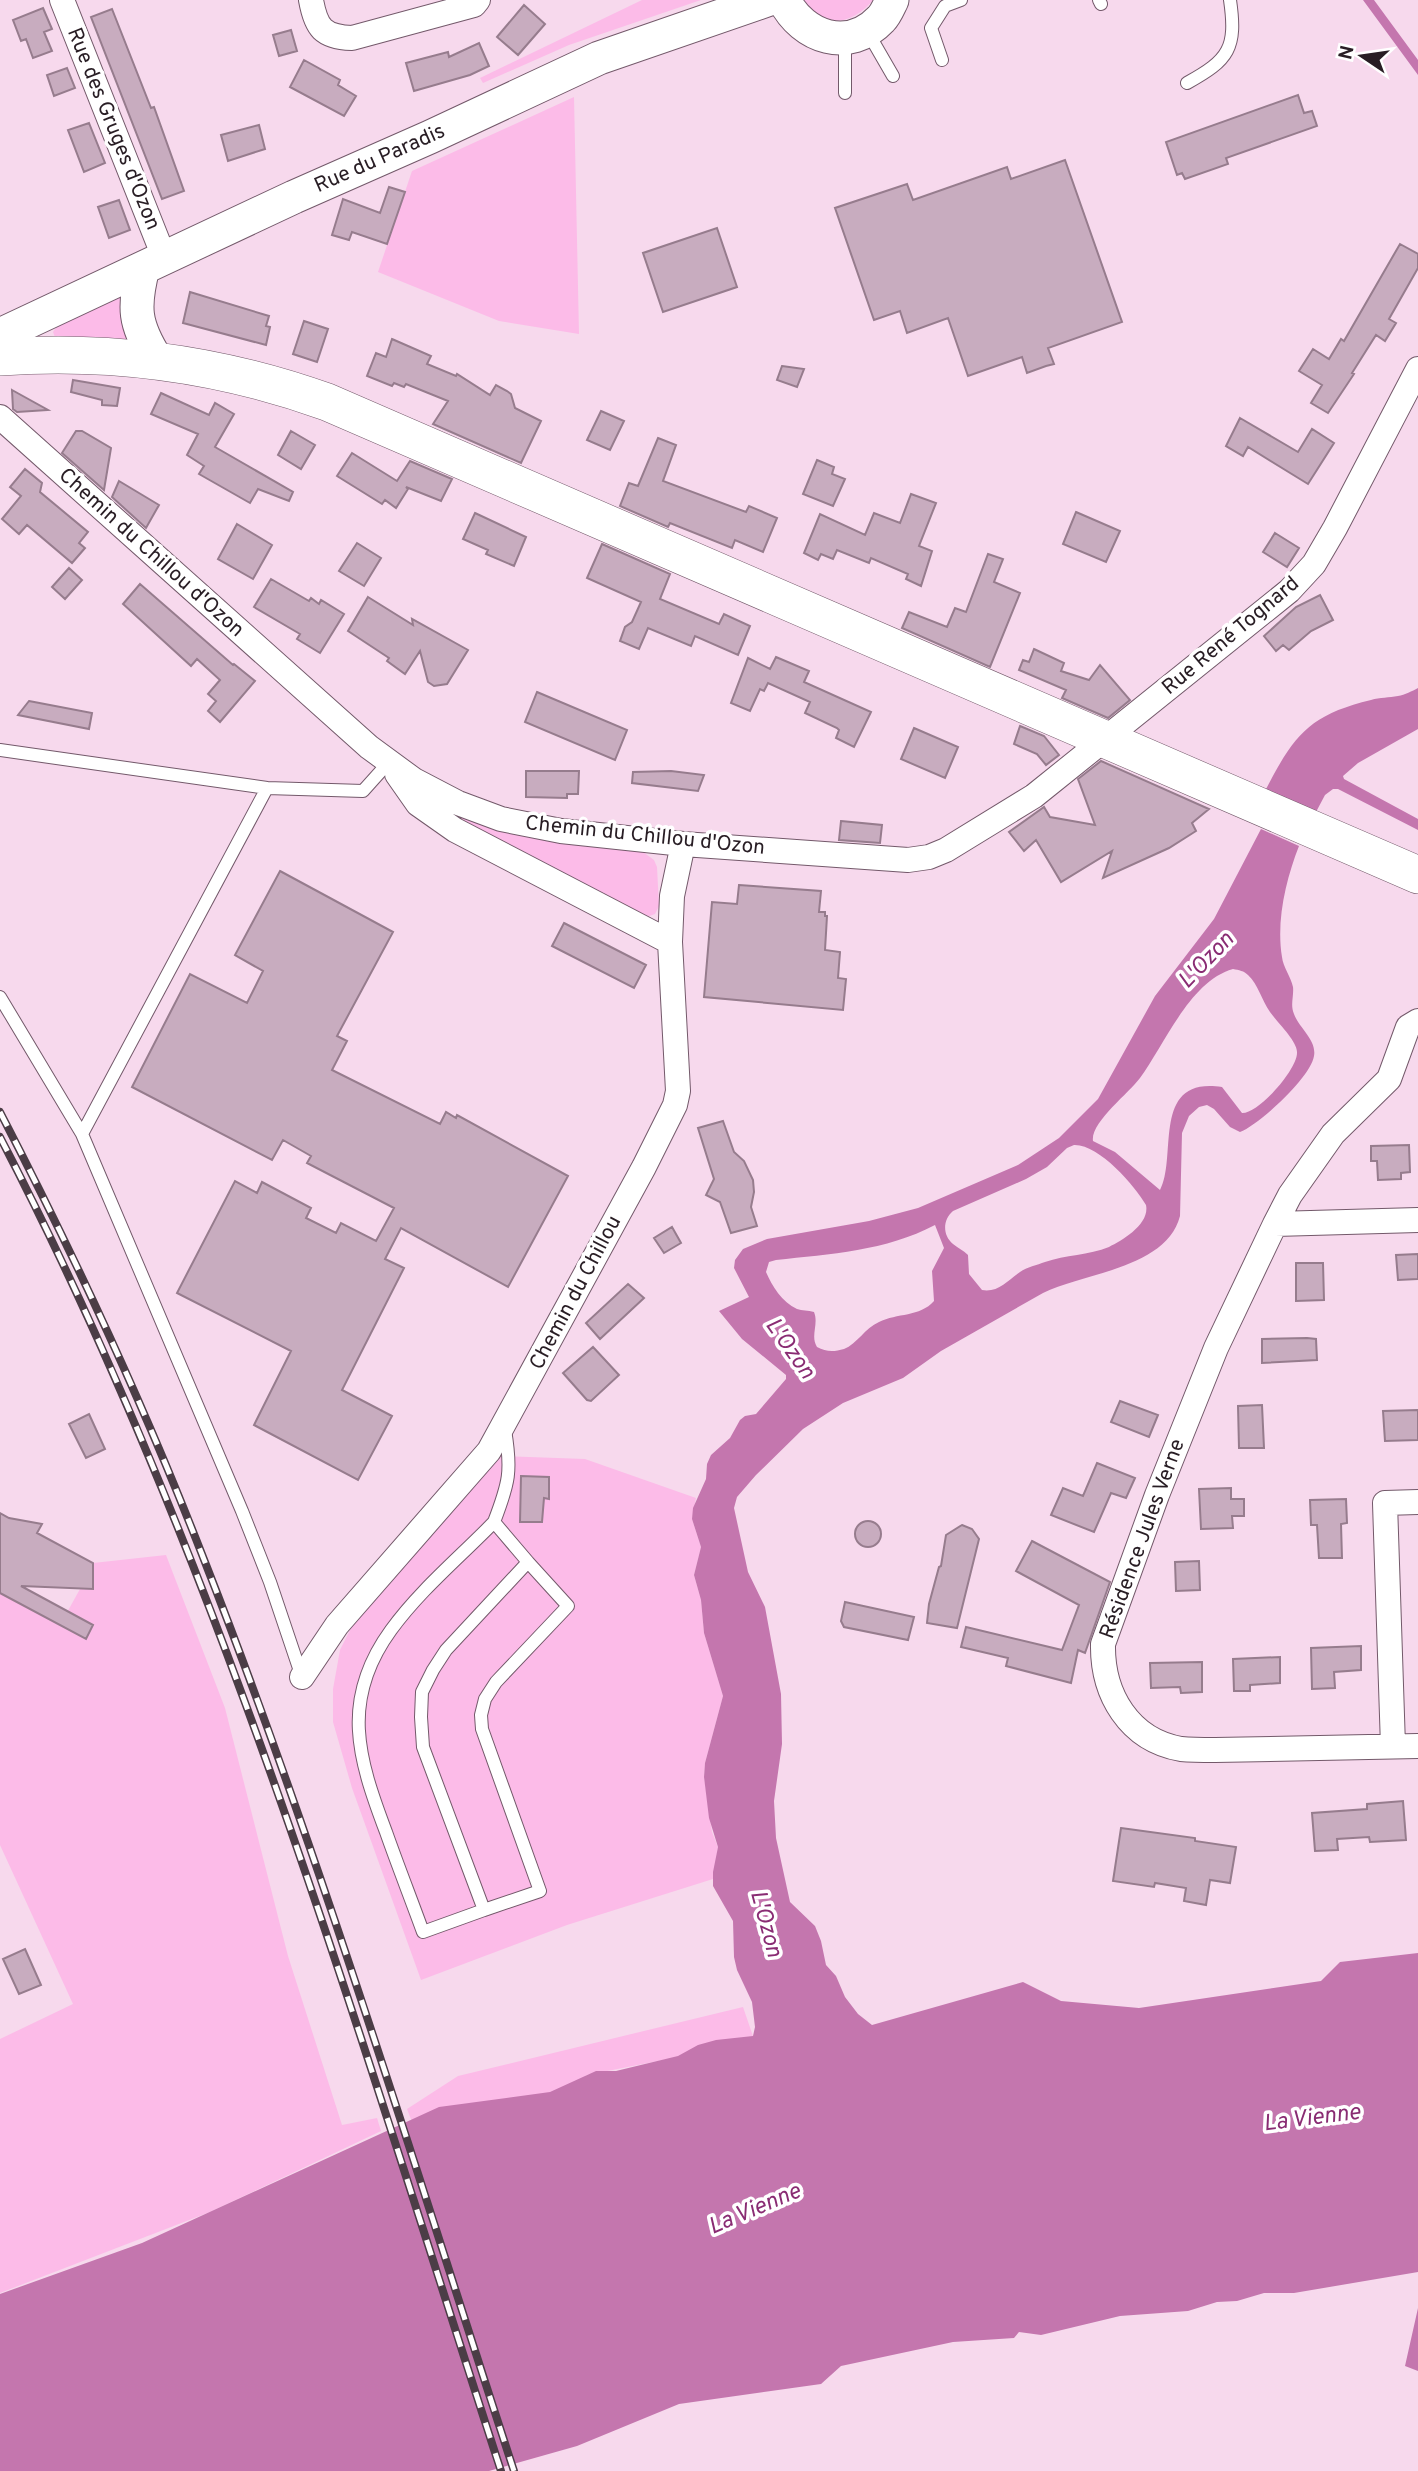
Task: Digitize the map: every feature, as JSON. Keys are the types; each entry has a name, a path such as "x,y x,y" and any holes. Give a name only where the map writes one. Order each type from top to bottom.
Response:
{"main road":[{"path":"0,357 99,355 156,359 239,375 286,387 327,402 1418,876"}],"street":[{"name":"Rue des Gruges d'Ozon","path":"62,0 153,262"},
{"path":"311,0 321,28 334,37 352,38 474,5 478,0"},
{"name":"Rue du Paradis","path":"0,335 599,58 767,0"},
{"path":"784,0 790,13 805,28 825,37 856,34 883,18 892,0"},
{"path":"153,262 135,301 139,332 156,359"},
{"name":"Rue René Tognard","path":"1105,740 1289,591 1314,564 1418,369"},
{"name":"Chemin du Chillou d'Ozon","path":"0,417 369,747 414,780 501,819 561,831 683,844 908,860 929,857 946,850 1034,796 1105,740"},
{"path":"389,762 418,804 455,830 670,942"},
{"name":"Chemin du Chillou","path":"302,1677 337,1625 489,1451 644,1167 674,1105 678,1091 670,942 672,896 683,844"},
{"name":"Résidence Jules Verne","path":"1418,1021 1408,1027 1389,1079 1333,1134 1290,1195 1275,1224 1216,1348 1157,1495 1103,1644 1102,1665 1115,1702 1129,1721 1163,1744 1181,1749 1418,1746"},
{"path":"1275,1224 1418,1220"},
{"path":"1393,1746 1384,1503 1418,1502"}],"lane":[{"path":"942,60 931,28 945,6 961,0"},
{"path":"1187,83 1214,69 1228,52 1234,27 1230,0"},
{"path":"856,34 893,76"},
{"path":"845,93 856,34"},
{"path":"0,750 267,788 363,791 389,762"},
{"path":"82,1134 267,788"},
{"path":"0,997 82,1134 242,1511 270,1582 302,1677"},
{"path":"494,1522 568,1606 496,1682 485,1699 481,1715 482,1729 540,1891 423,1932 367,1780 358,1728 359,1705 365,1681 390,1631 494,1522 508,1486 509,1457 504,1426"},
{"path":"484,1910 423,1747 422,1692 432,1670 446,1650 527,1562"}],"shaded area":[{"path":"642,0 701,0 569,45 483,83 480,78"},
{"path":"800,0 873,0 855,16 832,21 814,15"},
{"path":"574,97 579,334 499,321 378,272 412,171"},
{"path":"122,296 131,340 56,340 53,332 58,325"},
{"path":"420,793 639,849 654,860 657,867 659,906 655,914 644,918 451,818"},
{"path":"498,1456 585,1459 696,1498 692,1519 701,1547 694,1575 701,1600 704,1633 723,1696 705,1763 704,1777 712,1832 718,1847 713,1879 567,1925 421,1980 352,1788 333,1722 333,1689 340,1650 354,1622"},
{"path":"166,1555 225,1708 288,1956 342,2125 377,2118 381,2131 210,2212 0,2293 0,2039 73,2004 0,1845 0,1593 60,1625 80,1589 92,1589 93,1563"},
{"path":"743,2007 755,2042 587,2075 558,2095 412,2122 407,2109 458,2076"}],"water":[{"path":"1363,0 1374,0 1418,60 1418,75"},
{"path":"1418,688 1418,729 1358,763 1343,776 1344,779 1418,819 1418,830 1338,789 1325,795 1316,812 1265,791 1285,755 1306,730 1318,721 1350,706 1401,695"},
{"path":"1261,829 1299,846 1283,900 1280,943 1283,961 1293,987 1293,1011 1314,1050 1311,1065 1304,1076 1259,1120 1240,1132 1230,1127 1207,1105 1199,1107 1189,1116 1182,1133 1180,1216 1172,1233 1159,1247 1122,1266 1043,1293 941,1351 903,1378 843,1403 803,1429 737,1497 734,1508 748,1572 765,1607 781,1694 782,1744 774,1801 776,1838 790,1902 815,1926 826,1965 836,1976 845,1997 858,2014 872,2025 1023,1982 1061,2001 1139,2008 1321,1981 1340,1962 1418,1953 1418,2272 1294,2293 1264,2293 1188,2311 1120,2316 1041,2335 1019,2332 1014,2338 953,2342 841,2366 821,2384 679,2404 577,2446 489,2471 0,2471 0,2294 142,2243 439,2107 550,2092 596,2071 616,2071 678,2056 698,2045 716,2040 753,2036 755,2027 752,2002 734,1957 733,1921 713,1886 718,1847 709,1818 704,1777 705,1763 723,1696 704,1633 701,1600 694,1575 701,1547 692,1519 693,1508 706,1479 711,1455 730,1438 740,1420 756,1414 786,1379 786,1375 742,1339 719,1311 749,1297 734,1268 735,1260 743,1249 767,1239 869,1221 918,1208 1018,1165 1059,1138 1098,1099 1155,996 1214,919","holes":["1233,969 1245,973 1255,983 1270,1012 1294,1043 1296,1060 1267,1099 1249,1111 1242,1113 1222,1087 1199,1087 1184,1094 1175,1106 1165,1176 1160,1190 1115,1152 1093,1141 1094,1134 1104,1117 1140,1078 1191,1000 1204,986","1074,1145 1084,1147 1115,1167 1146,1205 1144,1219 1134,1230 1109,1247 1032,1266 998,1288 982,1290 969,1274 968,1255 947,1236 947,1218 953,1211 1047,1167","935,1225 944,1248 932,1271 934,1301 922,1310 879,1322 849,1347 840,1350 827,1351 817,1347 814,1339 814,1312 797,1309 782,1298 766,1272 769,1262 776,1260 857,1250 916,1234"]},
{"path":"1418,2308 1418,2371 1405,2366"}],"building":[{"path":"524,5 545,24 518,55 497,37"},
{"path":"43,8 52,29 44,32 52,51 33,58 26,39 21,41 13,20"},
{"path":"112,9 151,108 154,107 184,191 162,199 91,17"},
{"path":"291,30 297,51 279,56 273,35"},
{"path":"479,43 489,66 470,75 414,91 406,63 448,52 449,57"},
{"path":"304,60 340,80 338,85 356,96 344,116 290,87"},
{"path":"67,68 75,88 54,96 47,75"},
{"path":"1298,95 1304,113 1312,111 1317,126 1226,158 1228,164 1185,179 1182,173 1177,175 1166,142"},
{"path":"89,123 105,163 84,172 68,130"},
{"path":"259,125 265,149 228,161 221,135"},
{"path":"1065,160 1122,322 1048,348 1054,364 1027,373 1022,357 968,376 948,318 907,333 900,311 874,320 835,208 907,184 913,200 1007,167 1011,179"},
{"path":"389,187 405,192 387,244 352,232 349,240 332,235 343,199 380,213"},
{"path":"119,200 130,230 109,238 98,207"},
{"path":"717,228 737,287 663,312 643,253"},
{"path":"1400,244 1418,254 1418,268 1389,319 1396,323 1385,341 1376,335 1328,413 1311,403 1322,385 1299,371 1313,349 1329,359 1341,339 1344,341"},
{"path":"190,292 269,316 266,326 270,327 266,345 183,323"},
{"path":"304,321 328,329 317,362 293,354"},
{"path":"392,339 431,356 427,364 456,376 457,374 490,395 496,385 507,391 511,394 515,408 541,421 521,463 433,424 448,401 406,384 404,387 394,383 392,386 367,376 376,353 386,357"},
{"path":"782,366 804,369 797,387 777,380"},
{"path":"73,380 120,388 117,406 102,405 102,400 71,392"},
{"path":"12,390 48,410 17,412 13,409"},
{"path":"161,393 209,415 215,403 234,414 215,447 293,492 289,501 258,489 250,503 199,474 204,466 187,455 198,434 151,414"},
{"path":"601,411 624,421 610,450 587,440"},
{"path":"1240,418 1298,452 1312,429 1334,443 1308,484 1248,447 1243,456 1226,446"},
{"path":"76,431 82,431 111,448 104,490 62,453"},
{"path":"291,431 315,445 301,469 278,455"},
{"path":"658,438 676,445 663,481 746,512 749,506 777,518 763,552 735,540 732,548 670,523 668,527 620,506 629,483 638,486"},
{"path":"352,453 397,481 410,461 452,479 441,501 406,487 408,489 396,508 385,500 382,504 337,476"},
{"path":"817,460 834,467 832,474 845,479 833,506 803,494"},
{"path":"25,469 42,483 40,492 88,532 79,543 85,548 72,563 27,525 19,534 2,519 21,496 10,487"},
{"path":"119,481 159,505 146,528 112,497"},
{"path":"911,494 936,503 919,546 932,551 921,586 906,579 908,574 871,558 869,563 837,550 833,559 821,554 818,560 804,553 820,514 865,535 874,513 900,523"},
{"path":"1076,512 1120,531 1106,562 1063,544"},
{"path":"475,513 526,537 514,566 486,554 488,550 463,539"},
{"path":"237,524 272,545 253,579 218,559"},
{"path":"1275,533 1299,548 1287,567 1263,552"},
{"path":"357,543 381,558 364,586 339,571"},
{"path":"602,544 670,574 660,599 719,624 724,614 750,626 738,655 695,636 691,646 648,628 639,649 620,641 625,627 632,622 641,602 587,578"},
{"path":"988,554 1003,559 994,582 1020,593 990,667 902,628 909,612 947,627 955,608 966,612"},
{"path":"69,568 82,580 65,599 52,587"},
{"path":"271,579 309,601 311,598 319,604 321,600 344,614 320,653 297,639 300,634 254,607"},
{"path":"140,584 255,681 220,722 208,711 216,701 208,694 220,680 197,659 191,666 123,604"},
{"path":"1320,595 1333,620 1311,631 1289,650 1283,645 1276,651 1264,636 1296,607"},
{"path":"368,597 413,625 412,619 468,650 447,684 434,686 428,682 420,651 405,674 387,661 389,658 348,631"},
{"path":"1034,649 1064,663 1061,671 1089,680 1100,665 1130,700 1108,718 1062,698 1066,690 1019,670 1023,660 1029,662"},
{"path":"776,657 809,671 804,682 871,712 854,747 836,738 839,730 837,728 805,713 810,702 768,683 764,691 760,689 750,711 731,703 748,658 770,669"},
{"path":"537,692 627,730 615,760 525,722"},
{"path":"29,701 92,713 89,729 18,715"},
{"path":"1020,726 1044,736 1059,755 1046,765 1037,754 1014,744"},
{"path":"914,728 958,747 945,778 901,759"},
{"path":"1101,761 1209,809 1192,823 1196,831 1169,848 1103,878 1112,851 1061,882 1036,840 1024,851 1009,832 1044,807 1050,817 1095,825 1078,779"},
{"path":"526,771 579,771 578,794 567,794 567,798 526,797"},
{"path":"671,771 704,775 698,791 632,783 633,772"},
{"path":"841,821 882,825 880,843 839,840"},
{"path":"280,871 393,932 337,1036 347,1041 332,1070 440,1124 446,1112 456,1118 457,1115 568,1176 508,1287 401,1228 385,1259 404,1268 342,1390 392,1416 358,1480 254,1425 291,1351 177,1293 235,1181 257,1193 262,1182 311,1208 306,1218 336,1233 341,1223 376,1241 394,1208 307,1163 311,1156 283,1140 272,1160 132,1087 190,974 247,1003 263,971 235,955"},
{"path":"739,885 821,891 819,912 825,912 827,916 825,950 840,952 838,978 846,979 843,1010 704,997 712,902 737,904"},
{"path":"564,923 646,965 634,988 552,946"},
{"path":"723,1121 734,1152 744,1161 753,1180 751,1207 757,1226 731,1233 720,1202 706,1195 714,1179 698,1128"},
{"path":"1409,1145 1410,1172 1401,1173 1401,1179 1378,1180 1377,1161 1371,1161 1371,1146"},
{"path":"672,1227 681,1243 664,1253 654,1238"},
{"path":"1418,1254 1418,1279 1398,1280 1396,1255"},
{"path":"1296,1263 1323,1263 1324,1300 1296,1301"},
{"path":"628,1284 644,1298 600,1339 586,1323"},
{"path":"1262,1339 1316,1339 1317,1360 1262,1363"},
{"path":"593,1347 619,1375 591,1401 587,1400 563,1373"},
{"path":"1120,1401 1158,1415 1149,1437 1111,1422"},
{"path":"1262,1405 1264,1448 1239,1448 1238,1406"},
{"path":"1418,1410 1418,1440 1385,1441 1383,1411"},
{"path":"89,1414 105,1449 86,1458 69,1424"},
{"path":"1097,1463 1135,1478 1126,1498 1111,1493 1094,1532 1051,1515 1063,1488 1083,1496"},
{"path":"521,1476 549,1477 549,1499 544,1498 542,1522 520,1522"},
{"path":"1231,1488 1231,1499 1244,1499 1244,1516 1232,1516 1233,1528 1201,1529 1199,1489"},
{"path":"1346,1499 1347,1523 1341,1524 1342,1558 1319,1558 1317,1525 1311,1525 1310,1500"},
{"path":"0,1513 9,1518 42,1524 37,1533 93,1563 93,1589 21,1586 93,1625 86,1639 0,1593"},
{"path":"868,1521 878,1524 881,1534 878,1544 868,1547 858,1544 855,1534 858,1524"},
{"path":"962,1525 972,1529 979,1539 957,1628 927,1623 946,1535"},
{"path":"1032,1541 1110,1582 1085,1653 1078,1650 1071,1683 1006,1666 1008,1658 961,1647 966,1627 1062,1650 1079,1605 1016,1571"},
{"path":"1199,1561 1200,1590 1176,1591 1175,1562"},
{"path":"845,1602 914,1617 908,1640 844,1627 841,1621"},
{"path":"1361,1646 1361,1670 1334,1672 1335,1688 1312,1689 1311,1648"},
{"path":"1280,1657 1280,1683 1250,1685 1250,1691 1234,1691 1233,1659"},
{"path":"1202,1662 1202,1692 1181,1693 1180,1687 1151,1688 1150,1663"},
{"path":"1403,1801 1406,1840 1370,1842 1369,1837 1337,1839 1338,1850 1315,1851 1312,1813 1367,1809 1367,1804"},
{"path":"1121,1828 1195,1838 1195,1841 1236,1847 1230,1883 1210,1880 1206,1905 1184,1901 1186,1888 1113,1881"},
{"path":"25,1949 41,1985 19,1994 3,1959"}],"railway":[{"path":"0,1112 82,1276 133,1388 203,1557 246,1670 327,1897 514,2471"},
{"path":"0,1137 79,1297 150,1460 216,1626 336,1962 501,2471"}],"water label":[{"name":"L'Ozon","path":"1207,961"},
{"name":"L'Ozon","path":"789,1349"},
{"name":"L'Ozon","path":"765,1924"},
{"name":"La Vienne","path":"1312,2119"},
{"name":"La Vienne","path":"755,2210"}]}
